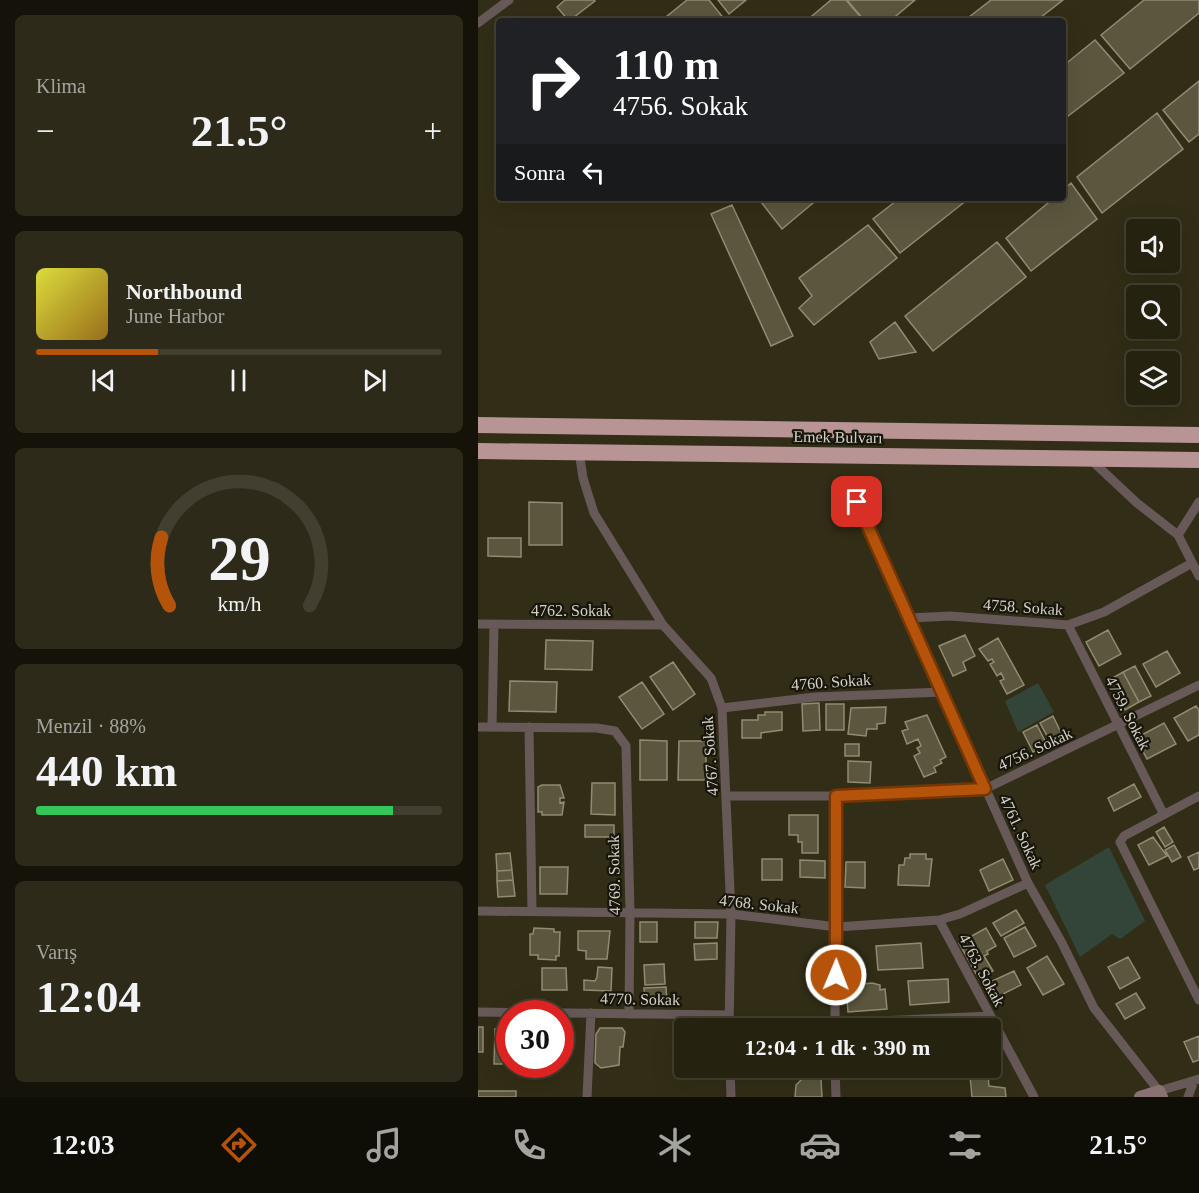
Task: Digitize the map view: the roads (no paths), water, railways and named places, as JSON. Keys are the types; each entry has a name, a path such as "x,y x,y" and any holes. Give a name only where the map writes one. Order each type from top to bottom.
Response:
{"highway":[{"name":"Emek Bulvarı","path":"478,425 1198,435"},
{"name":"Emek Bulvarı","path":"478,451 1198,460"}],"main road":[{"path":"1140,1097 1160,1094"}],"street":[{"path":"478,23 509,0"},
{"name":"4767. Sokak","path":"579,451 583,478 594,513 663,625 711,678 722,708 731,914 729,1016"},
{"path":"1091,460 1137,503 1178,536 1198,576"},
{"name":"4761. Sokak","path":"857,502 1028,883 1062,943 1094,1008 1160,1094"},
{"path":"1178,536 1198,502"},
{"name":"4758. Sokak","path":"910,618 950,616 1068,625 1104,612 1192,562"},
{"name":"4762. Sokak","path":"478,624 663,625"},
{"path":"492,727 494,625"},
{"name":"4759. Sokak","path":"1068,625 1117,727 1163,813"},
{"name":"4756. Sokak","path":"727,796 836,796 985,789 1117,727 1198,685"},
{"name":"4760. Sokak","path":"722,708 815,697 943,692"},
{"path":"478,727 529,727 532,910"},
{"name":"4769. Sokak","path":"529,727 597,728 615,731 626,746 630,912 629,1014"},
{"path":"835,1018 836,796"},
{"path":"1198,796 1163,813 1124,836 1120,842 1198,1000"},
{"name":"4768. Sokak","path":"478,911 731,914 837,927 939,920 960,914 1028,883"},
{"name":"4763. Sokak","path":"939,920 1034,1097"},
{"name":"4770. Sokak","path":"478,1012 729,1016"},
{"path":"587,1097 590,1013"},
{"path":"959,1018 990,1016"},
{"path":"730,1078 731,1097"},
{"path":"835,1078 836,1097"},
{"path":"1160,1094 1196,1080"},
{"path":"1188,1097 1196,1080"}]}
